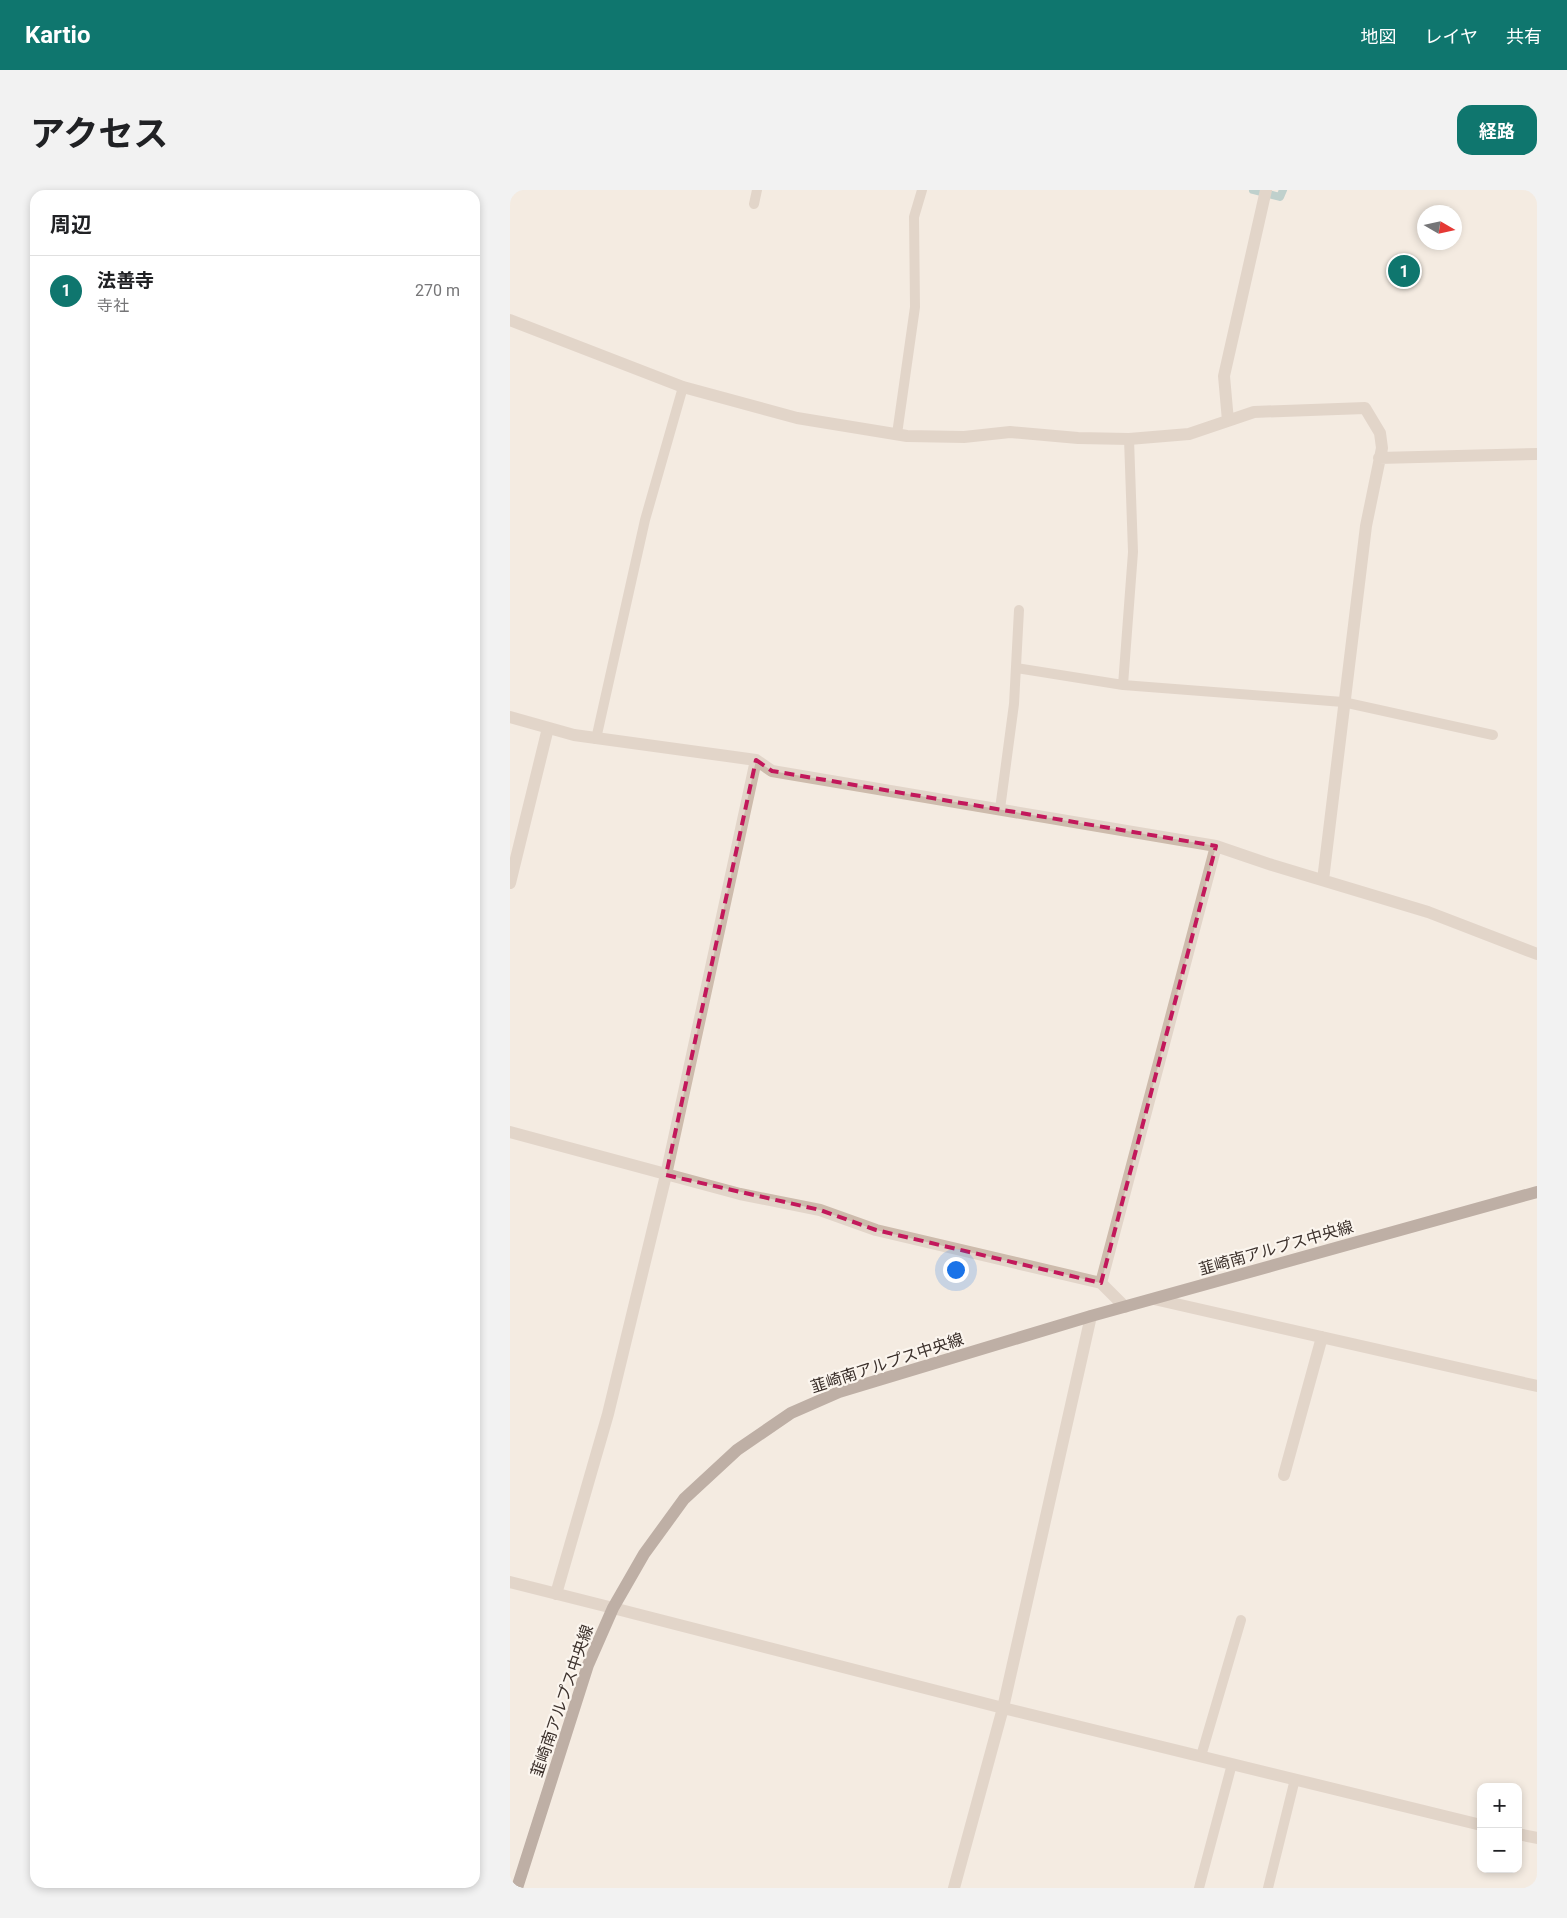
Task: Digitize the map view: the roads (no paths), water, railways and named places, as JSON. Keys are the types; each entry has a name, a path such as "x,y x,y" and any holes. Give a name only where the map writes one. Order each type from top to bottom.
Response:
{"main road":[{"name":"韮崎南アルプス中央線","path":"517,1888 588,1665 613,1608 644,1554 684,1499 737,1450 791,1413 839,1392 1091,1316 1537,1192"}],"street":[{"path":"1228,421 1224,376 1266,190"},
{"path":"510,320 683,387 797,418 897,434 964,438 1010,432 1078,438 1129,439 1189,434 1254,412 1365,408 1380,433 1382,448 1366,526 1343,702 1323,880"},
{"path":"1380,458 1537,454"},
{"path":"510,717 574,735 756,760 772,771 1216,846 1428,912 1537,954"},
{"path":"510,883 548,728"},
{"path":"556,1594 608,1414 666,1175 756,760"},
{"path":"1101,1283 1216,846"},
{"path":"510,1132 740,1194 820,1210 876,1230 1101,1283 1126,1307"},
{"path":"1154,1299 1537,1386"},
{"path":"954,1888 1003,1708 1091,1316"},
{"path":"1284,1475 1322,1337"},
{"path":"510,1582 1003,1708 1477,1824"},
{"path":"1522,1835 1537,1838"}],"lane":[{"path":"754,204 757,190"},
{"path":"897,434 915,307 914,217 922,190"},
{"path":"596,738 645,520 683,387"},
{"path":"1123,685 1133,552 1129,439"},
{"path":"1000,809 1014,704 1019,610"},
{"path":"1016,668 1123,685 1343,702 1493,735"},
{"path":"1201,1756 1242,1620"},
{"path":"1199,1888 1232,1764"},
{"path":"1268,1888 1294,1779"}],"waterway":[{"path":"1253,190 1280,197 1283,190"}],"place":[{"name":"法善寺","path":"1404,271"}]}
